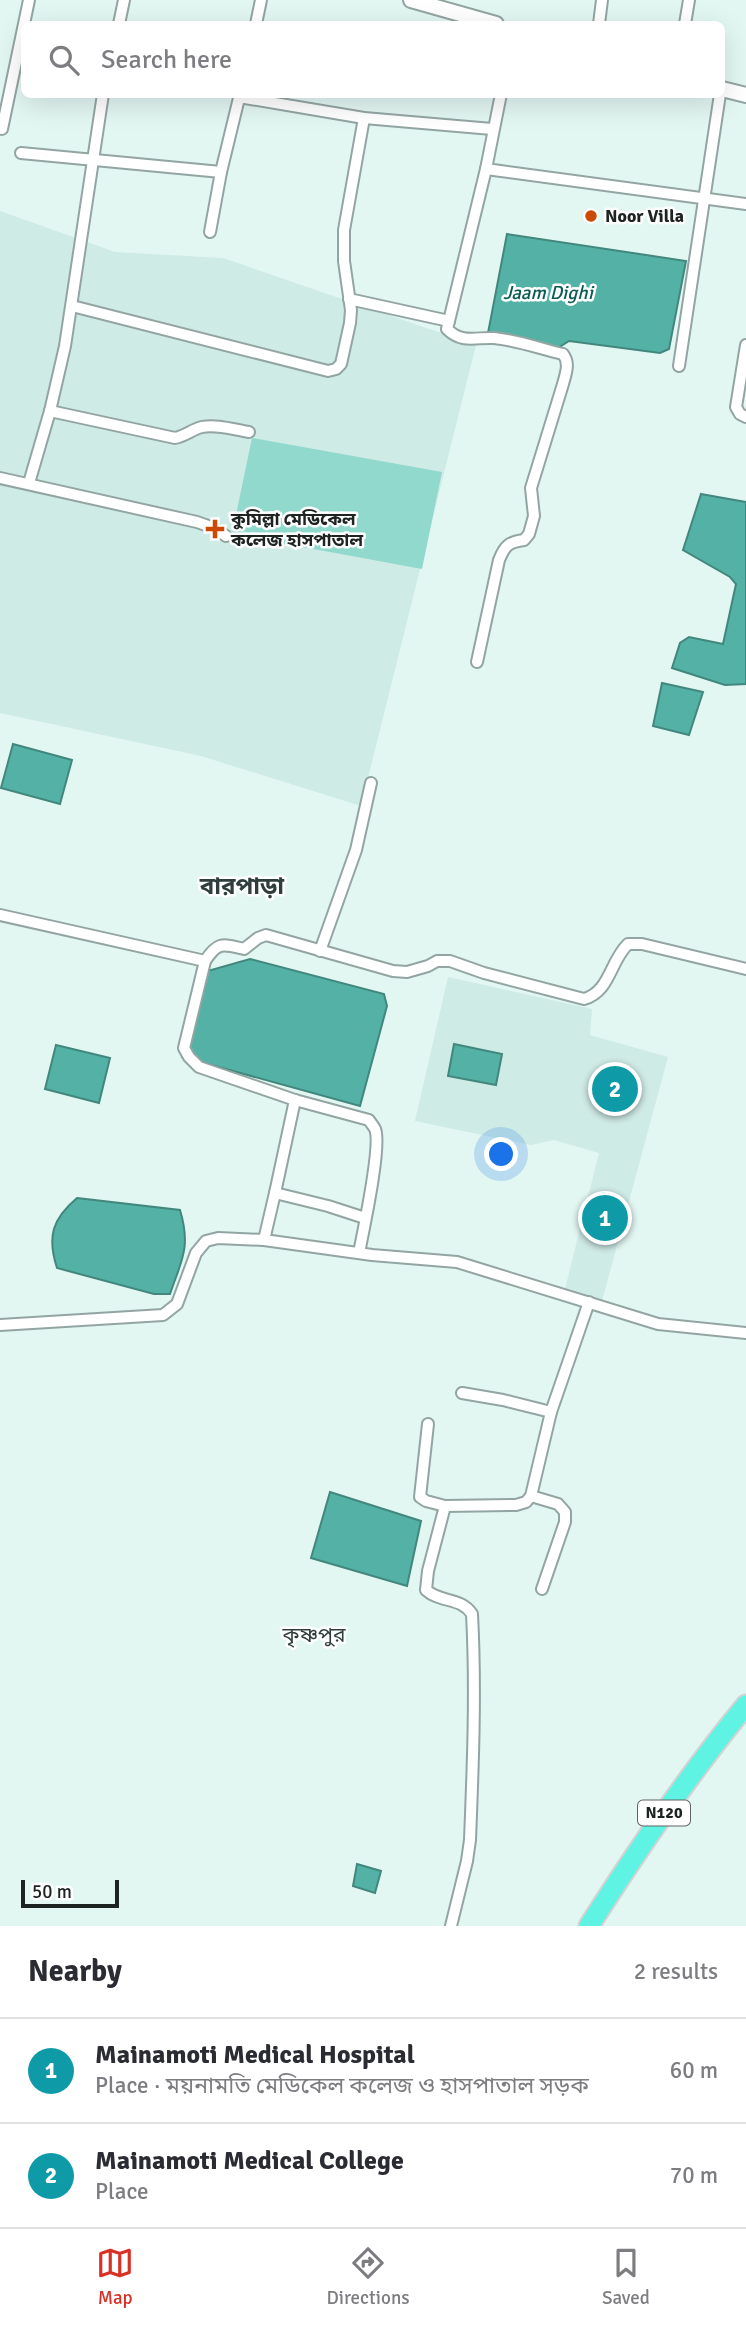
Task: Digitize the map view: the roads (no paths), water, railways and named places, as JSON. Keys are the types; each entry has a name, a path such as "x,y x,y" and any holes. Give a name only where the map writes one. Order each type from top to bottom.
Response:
{"highway":[{"name":"N120","path":"589,1926 639,1847 709,1750 746,1705"}],"street":[{"path":"23,21 29,0"},
{"path":"120,21 124,0"},
{"path":"257,21 261,0"},
{"path":"411,0 485,21"},
{"path":"599,21 602,0"},
{"path":"686,21 689,0"},
{"path":"2,129 5,88 21,29"},
{"path":"725,90 746,95"},
{"path":"29,483 50,411 72,306 102,98"},
{"path":"210,232 221,172 240,98"},
{"path":"251,98 364,118 492,129"},
{"path":"477,662 499,560 505,546 524,540 529,534 534,507 531,488 563,384 567,359 564,354 495,338 477,340 457,336 447,329 486,169 500,98"},
{"path":"679,366 719,98"},
{"path":"72,306 328,371 336,369 341,364 350,323 344,230 364,118"},
{"path":"21,153 221,172"},
{"path":"486,169 746,204"},
{"path":"349,299 449,321"},
{"path":"746,345 736,407 740,414 746,417"},
{"path":"50,411 176,438 189,435 200,427 218,426 249,432"},
{"path":"0,478 161,513 206,525 226,536"},
{"path":"320,951 356,850 371,783"},
{"path":"0,915 205,961"},
{"path":"359,1254 377,1139 375,1129 369,1121 295,1100 199,1067 184,1048 205,961 213,948 224,944 244,949 266,935 393,971 407,972 438,961 450,961 484,973 584,999 594,996 602,989 618,953 628,944 642,944 746,969"},
{"path":"264,1240 295,1100"},
{"path":"275,1193 365,1218"},
{"path":"0,1325 163,1315 177,1304 196,1253 206,1241 218,1238 264,1240 359,1254 457,1262 658,1324 746,1333"},
{"path":"428,1424 420,1497 444,1506 516,1505 526,1502 531,1496 551,1412 589,1302"},
{"path":"462,1393 551,1412"},
{"path":"531,1496 558,1504 565,1512 565,1521 542,1589"},
{"path":"444,1506 426,1590 430,1594 461,1603 468,1608 471,1614 474,1655 470,1840 451,1926"}],"water":[{"name":"Jaam Dighi","path":"507,234 686,261 669,349 660,353 569,341 558,348 488,333"},
{"path":"701,494 746,502 746,684 725,685 672,668 680,643 689,637 723,644 736,584 730,577 683,550"},
{"path":"662,683 703,692 689,735 653,726"},
{"path":"13,744 72,760 60,804 1,788"},
{"path":"250,959 384,994 387,1006 360,1106 182,1057 197,974"},
{"path":"454,1044 502,1054 496,1085 448,1076"},
{"path":"56,1045 110,1058 99,1103 45,1089"},
{"path":"77,1198 180,1210 185,1234 184,1253 170,1294 154,1294 57,1268 52,1247 54,1229 62,1213"},
{"path":"330,1492 421,1521 407,1586 311,1558"},
{"path":"357,1864 381,1871 375,1893 353,1886"}],"place":[{"name":"Noor Villa","path":"591,216"},
{"name":"কুমিল্লা মেডিকেল কলেজ হাসপাতাল","path":"215,529"},
{"name":"Mainamoti Medical College","path":"615,1089"},
{"name":"Mainamoti Medical Hospital","path":"605,1218"}],"district":[{"name":"বারপাড়া","path":"242,886"},
{"name":"কৃষ্ণপুর","path":"314,1635"}]}
